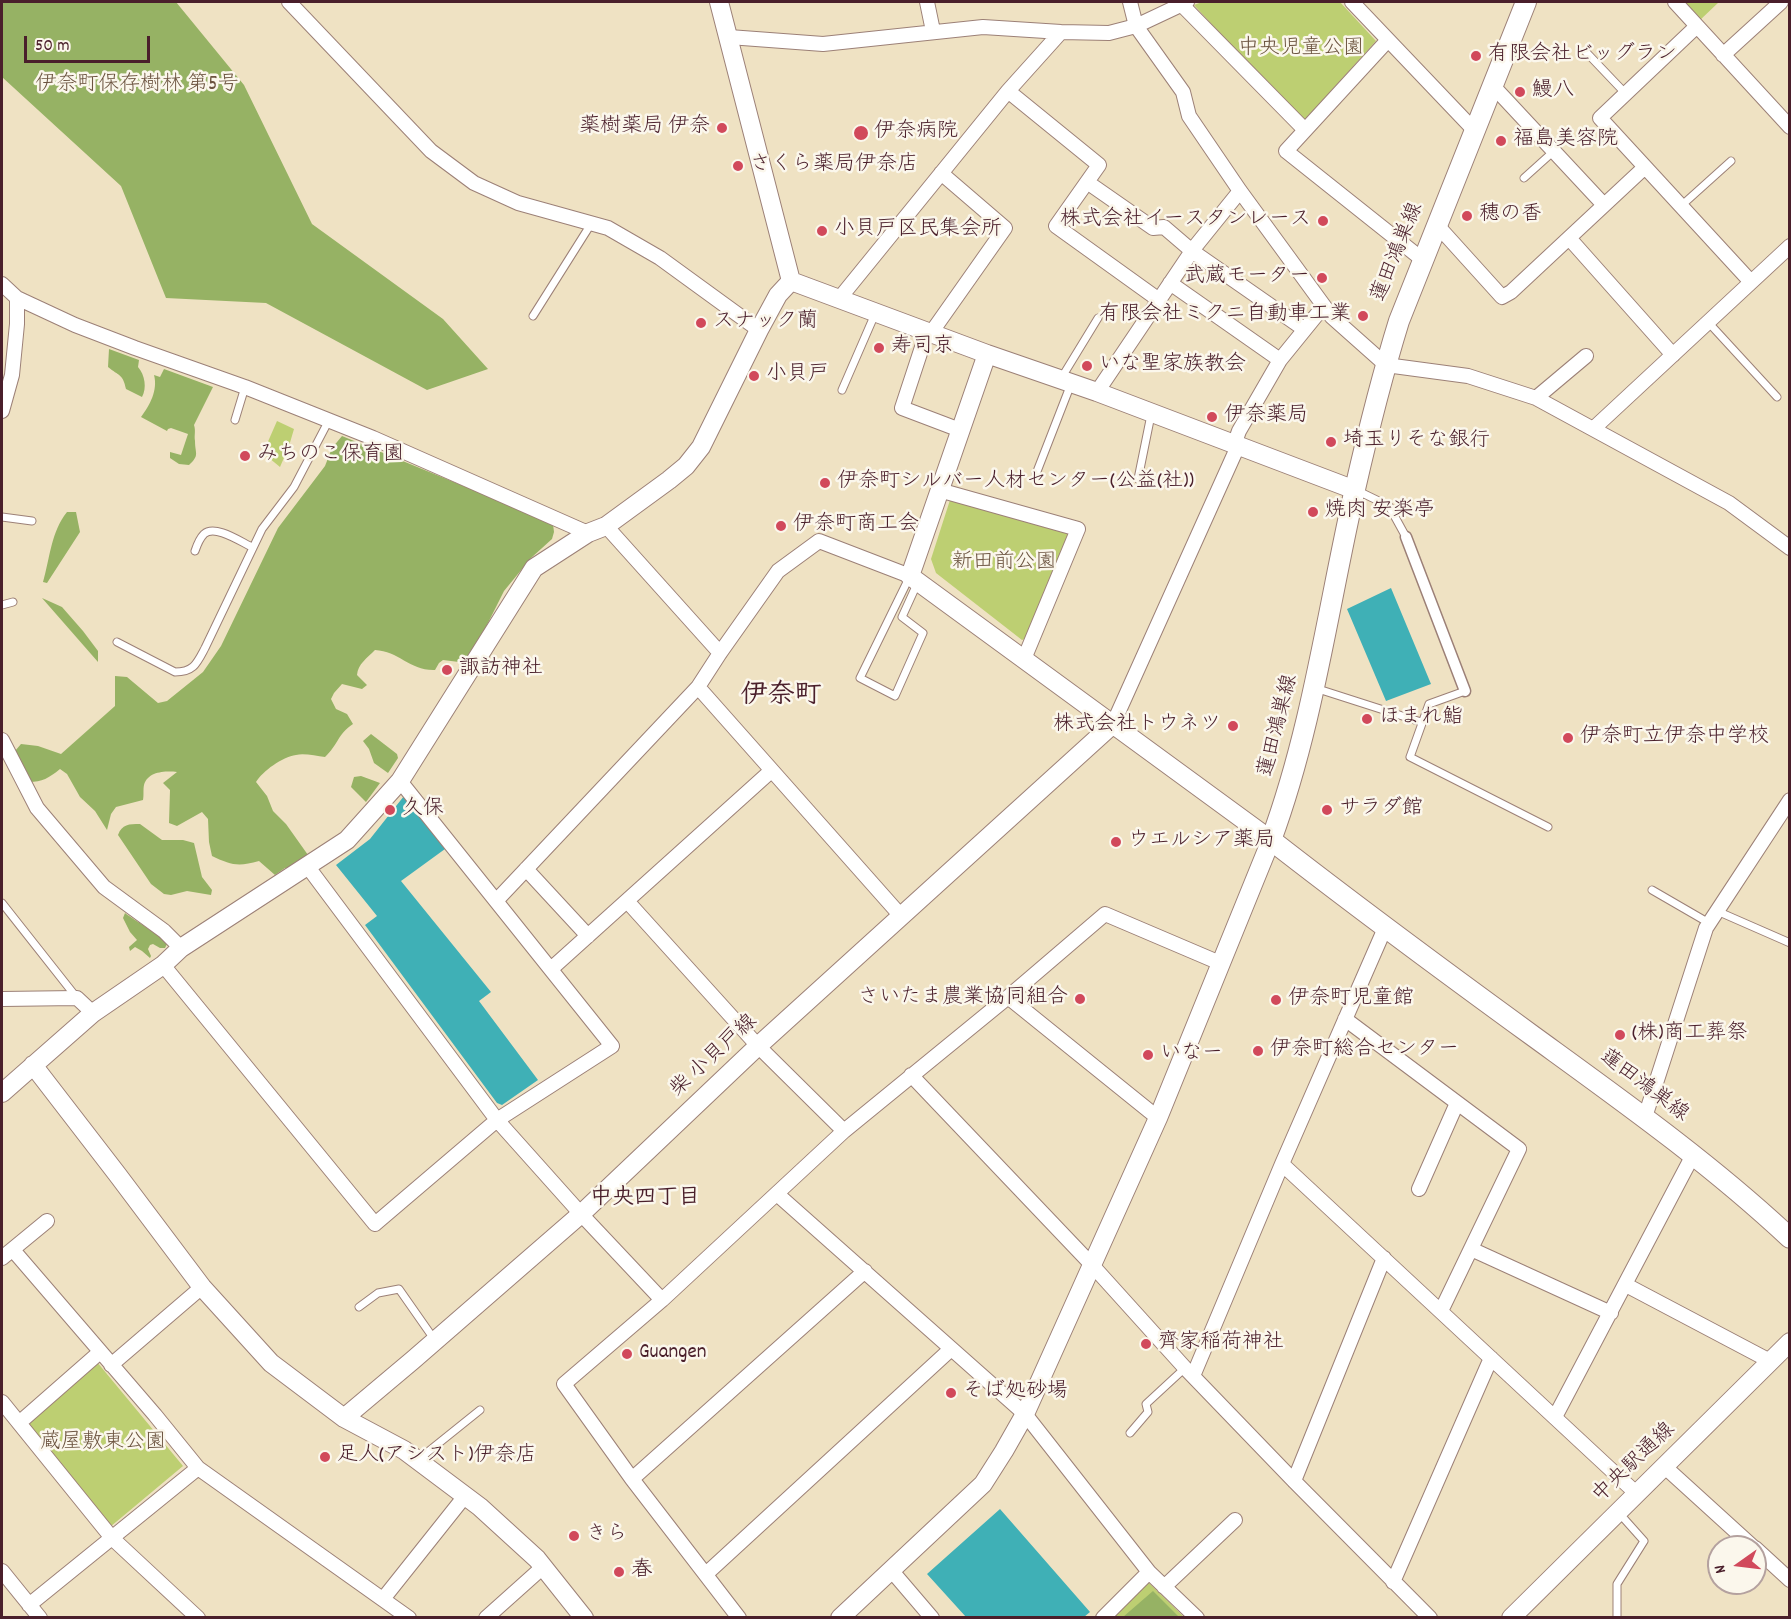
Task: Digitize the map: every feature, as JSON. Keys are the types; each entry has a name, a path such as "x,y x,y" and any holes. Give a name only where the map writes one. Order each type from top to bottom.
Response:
{"main road":[{"name":"蓮田鴻巣線","path":"1526,2 1399,321 1355,490 1315,688 1286,800 1271,840 1385,928 1645,1117 1757,1207 1790,1238"}],"street":[{"path":"289,2 431,151 474,183 518,203 608,228 660,258 759,330"},
{"path":"719,2 791,281"},
{"path":"927,2 933,32"},
{"path":"1130,2 1136,26 1183,92 1189,116 1240,191 1323,307 1386,365 1468,375 1536,398 1729,503 1790,548"},
{"path":"1352,2 1474,131"},
{"path":"1675,2 1790,127"},
{"path":"1723,55 1781,2"},
{"path":"729,37 823,44 983,27 1109,33 1136,26 1184,3 1305,130"},
{"path":"1697,26 1600,118 1750,282"},
{"path":"839,299 1008,91 1061,32"},
{"path":"1388,40 1286,151 1423,260"},
{"path":"1493,86 1604,204"},
{"path":"1008,91 1100,165 1056,226 1159,300"},
{"path":"1436,224 1502,297 1511,292 1645,167"},
{"path":"941,173 1005,228 929,333 902,408 960,430"},
{"path":"1088,182 1153,228 1164,227 1192,251 1304,329"},
{"path":"1097,392 1192,251 1240,191"},
{"path":"1569,238 1673,355"},
{"path":"1593,429 1790,246"},
{"path":"791,281 929,333 1097,392 1355,490"},
{"path":"2,1093 93,1013 163,965 181,948 347,840 400,781 534,568 588,533 606,526 686,465 700,447 778,295 791,281"},
{"path":"2,284 17,298 75,325 329,420 588,533"},
{"path":"1170,284 1280,360"},
{"path":"2,411 12,375 17,298"},
{"path":"1113,724 1236,445 1239,431 1280,360 1323,307"},
{"path":"914,579 939,490 987,354"},
{"path":"1536,398 1586,356"},
{"path":"939,490 1078,530 1024,659"},
{"path":"606,526 720,653"},
{"path":"1406,537 1465,691"},
{"path":"496,901 698,687 778,571 819,541 914,579 1271,840 1158,1118 1025,1414 983,1484 840,1617"},
{"path":"698,687 901,916"},
{"name":"柴 小貝戸線","path":"344,1418 581,1214 758,1047 1113,724"},
{"path":"2,740 37,808 96,878 104,887 164,932 181,948"},
{"path":"551,969 771,771"},
{"path":"163,965 375,1224 497,1120 612,1046 400,781"},
{"path":"1645,1117 1706,928 1790,800"},
{"path":"308,867 497,1120 662,1300"},
{"path":"526,869 588,936"},
{"path":"627,900 758,1047 844,1131"},
{"path":"739,1617 632,1479 564,1384 662,1300 844,1131 1008,997 1105,914 1220,963"},
{"path":"1189,1372 1385,928"},
{"path":"1008,997 1158,1118"},
{"path":"2,999 77,998 93,1013"},
{"path":"1344,1019 1519,1149 1441,1311"},
{"path":"33,1065 202,1287 271,1363 344,1418 404,1450 465,1496 537,1559 584,1617"},
{"path":"911,1075 1092,1265 1189,1372 1393,1582 1430,1617"},
{"path":"1419,1189 1457,1102"},
{"path":"1555,1417 1693,1155"},
{"path":"1282,1164 1636,1493"},
{"path":"777,1194 1025,1414 1149,1572 1197,1617"},
{"path":"2,1258 47,1221"},
{"path":"1471,1249 1611,1313"},
{"path":"13,1250 155,1414 198,1468 409,1617"},
{"path":"1294,1481 1384,1258"},
{"path":"632,1479 865,1271"},
{"path":"1626,1285 1770,1361"},
{"path":"111,1365 202,1287"},
{"name":"中央駅通線","path":"1511,1617 1790,1342"},
{"path":"706,1574 951,1349"},
{"path":"19,1423 100,1352"},
{"path":"1393,1582 1491,1358"},
{"path":"2,1402 112,1538 198,1617"},
{"path":"1665,1467 1740,1535"},
{"path":"29,1605 198,1468"},
{"path":"383,1599 465,1496"},
{"path":"1164,1587 1235,1520"},
{"path":"1767,1560 1789,1579"},
{"path":"486,1617 543,1567"},
{"path":"891,1570 932,1617"},
{"path":"2,1571 40,1617"},
{"path":"1103,1617 1149,1572"}],"lane":[{"path":"1586,52 1626,94"},
{"path":"1524,178 1554,151"},
{"path":"1681,206 1731,161"},
{"path":"533,316 591,224"},
{"path":"842,390 876,312"},
{"path":"1036,474 1066,381 1098,318"},
{"path":"1708,322 1776,397"},
{"path":"235,420 245,387"},
{"path":"1138,479 1152,413"},
{"path":"117,642 175,672 185,672 195,666 262,529 294,487 329,420"},
{"path":"1355,490 1389,506 1406,537"},
{"path":"2,517 32,521"},
{"path":"195,551 207,532 216,530 252,548"},
{"path":"914,579 902,617 923,633 896,696 860,678 914,579"},
{"path":"2,605 13,602"},
{"path":"1315,688 1421,722"},
{"path":"1465,691 1429,704 1410,757 1548,827"},
{"path":"1652,890 1713,917 1790,943"},
{"path":"2,903 77,998"},
{"path":"359,1306 378,1293 399,1289 435,1341"},
{"path":"1130,1433 1148,1412 1146,1404 1189,1372"},
{"path":"417,1461 480,1410"},
{"path":"1617,1617 1617,1584 1644,1541 1618,1511"}],"green space":[{"name":"伊奈町保存樹林 第5号","path":"2,2 176,2 244,85 312,224 443,319 488,369 427,390 266,303 166,298 121,186 2,77"},
{"name":"中央児童公園","path":"1202,2 1340,2 1376,41 1302,123 1194,5"},
{"path":"1682,2 1719,2 1699,21"},
{"path":"109,349 139,360 138,367 144,382 142,397 126,389 122,378 108,367"},
{"path":"164,369 213,387 194,425 196,454 195,459 189,465 179,464 170,458 170,452 181,455 188,434 171,428 167,431 141,417 152,397 155,386 154,375 160,377"},
{"path":"277,421 294,429 280,467 263,453"},
{"path":"342,436 546,520 553,524 554,532 552,539 531,558 504,591 473,653 459,662 443,660 435,670 418,667 391,654 375,650 363,661 357,675 367,685 362,689 342,684 331,699 336,709 347,714 353,724 344,732 329,753 325,757 303,754 291,756 273,765 259,778 256,782 267,796 273,811 286,824 308,855 296,867 285,868 275,875 259,861 235,864 212,856 208,819 202,812 177,826 169,823 170,790 163,783 177,772 163,772 149,777 144,785 143,800 116,807 111,814 107,830 95,811 80,797 67,774 60,769 45,779 29,782 15,751 21,744 38,746 61,754 115,706 115,676 127,677 158,703 167,701 203,672 221,646 278,528 325,466 332,448"},
{"name":"新田前公園","path":"956,499 1067,532 1070,538 1027,638 1022,640 936,573 931,559 950,500"},
{"path":"67,512 76,512 80,532 47,583 43,582 57,528"},
{"path":"42,598 62,607 83,631 98,651 98,662"},
{"path":"371,734 397,754 398,758 388,773 374,763 363,741"},
{"path":"361,776 380,783 366,802 351,787 354,777"},
{"path":"140,824 162,840 183,840 194,843 202,877 212,890 211,895 187,891 171,895 164,894 151,884 118,835 126,825"},
{"path":"125,913 164,941 167,944 165,948 150,945 148,949 150,958 135,947 130,951 129,947 137,940 123,918"},
{"name":"蔵屋敷東公園","path":"97,1362 183,1466 110,1527 24,1422"},
{"path":"1148,1582 1184,1617 1112,1618"},
{"path":"1153,1591 1179,1617 1123,1617"}],"water":[{"path":"1391,588 1431,684 1386,701 1347,609"},
{"path":"404,796 445,849 401,881 491,992 479,1001 538,1080 502,1105 497,1103 365,925 377,916 336,865 370,839"},
{"path":"1000,1509 1090,1612 1084,1617 966,1617 927,1574"}],"place":[{"name":"有限会社ビッグラン","path":"1476,56"},
{"name":"鰻八","path":"1520,92"},
{"name":"薬樹薬局 伊奈","path":"722,128"},
{"name":"伊奈病院","path":"861,133"},
{"name":"福島美容院","path":"1501,141"},
{"name":"さくら薬局伊奈店","path":"738,166"},
{"name":"穂の香","path":"1467,216"},
{"name":"株式会社イースタンレース","path":"1323,221"},
{"name":"小貝戸区民集会所","path":"822,231"},
{"name":"武蔵モーター","path":"1322,278"},
{"name":"有限会社ミクニ自動車工業","path":"1363,316"},
{"name":"スナック蘭","path":"701,323"},
{"name":"寿司京","path":"879,348"},
{"name":"いな聖家族教会","path":"1087,366"},
{"name":"小貝戸","path":"754,376"},
{"name":"伊奈薬局","path":"1212,417"},
{"name":"埼玉りそな銀行","path":"1331,442"},
{"name":"みちのこ保育園","path":"245,456"},
{"name":"伊奈町シルバー人材センター(公益(社))","path":"825,483"},
{"name":"焼肉 安楽亭","path":"1313,512"},
{"name":"伊奈町商工会","path":"781,526"},
{"name":"諏訪神社","path":"447,670"},
{"name":"ほまれ鮨","path":"1367,719"},
{"name":"株式会社トウネツ","path":"1233,726"},
{"name":"伊奈町立伊奈中学校","path":"1568,738"},
{"name":"久保","path":"390,810"},
{"name":"サラダ館","path":"1327,810"},
{"name":"ウエルシア薬局","path":"1116,842"},
{"name":"さいたま農業協同組合","path":"1080,999"},
{"name":"伊奈町児童館","path":"1276,1000"},
{"name":"(株)商工葬祭","path":"1620,1035"},
{"name":"伊奈町総合センター","path":"1258,1051"},
{"name":"いなー","path":"1148,1055"},
{"name":"齊家稲荷神社","path":"1146,1344"},
{"name":"Guangen","path":"627,1354"},
{"name":"そば処砂場","path":"951,1393"},
{"name":"足人(アシスト)伊奈店","path":"325,1457"},
{"name":"きら","path":"574,1536"},
{"name":"春","path":"619,1572"}],"district":[{"name":"伊奈町","path":"781,698"},
{"name":"中央四丁目","path":"645,1200"}]}
